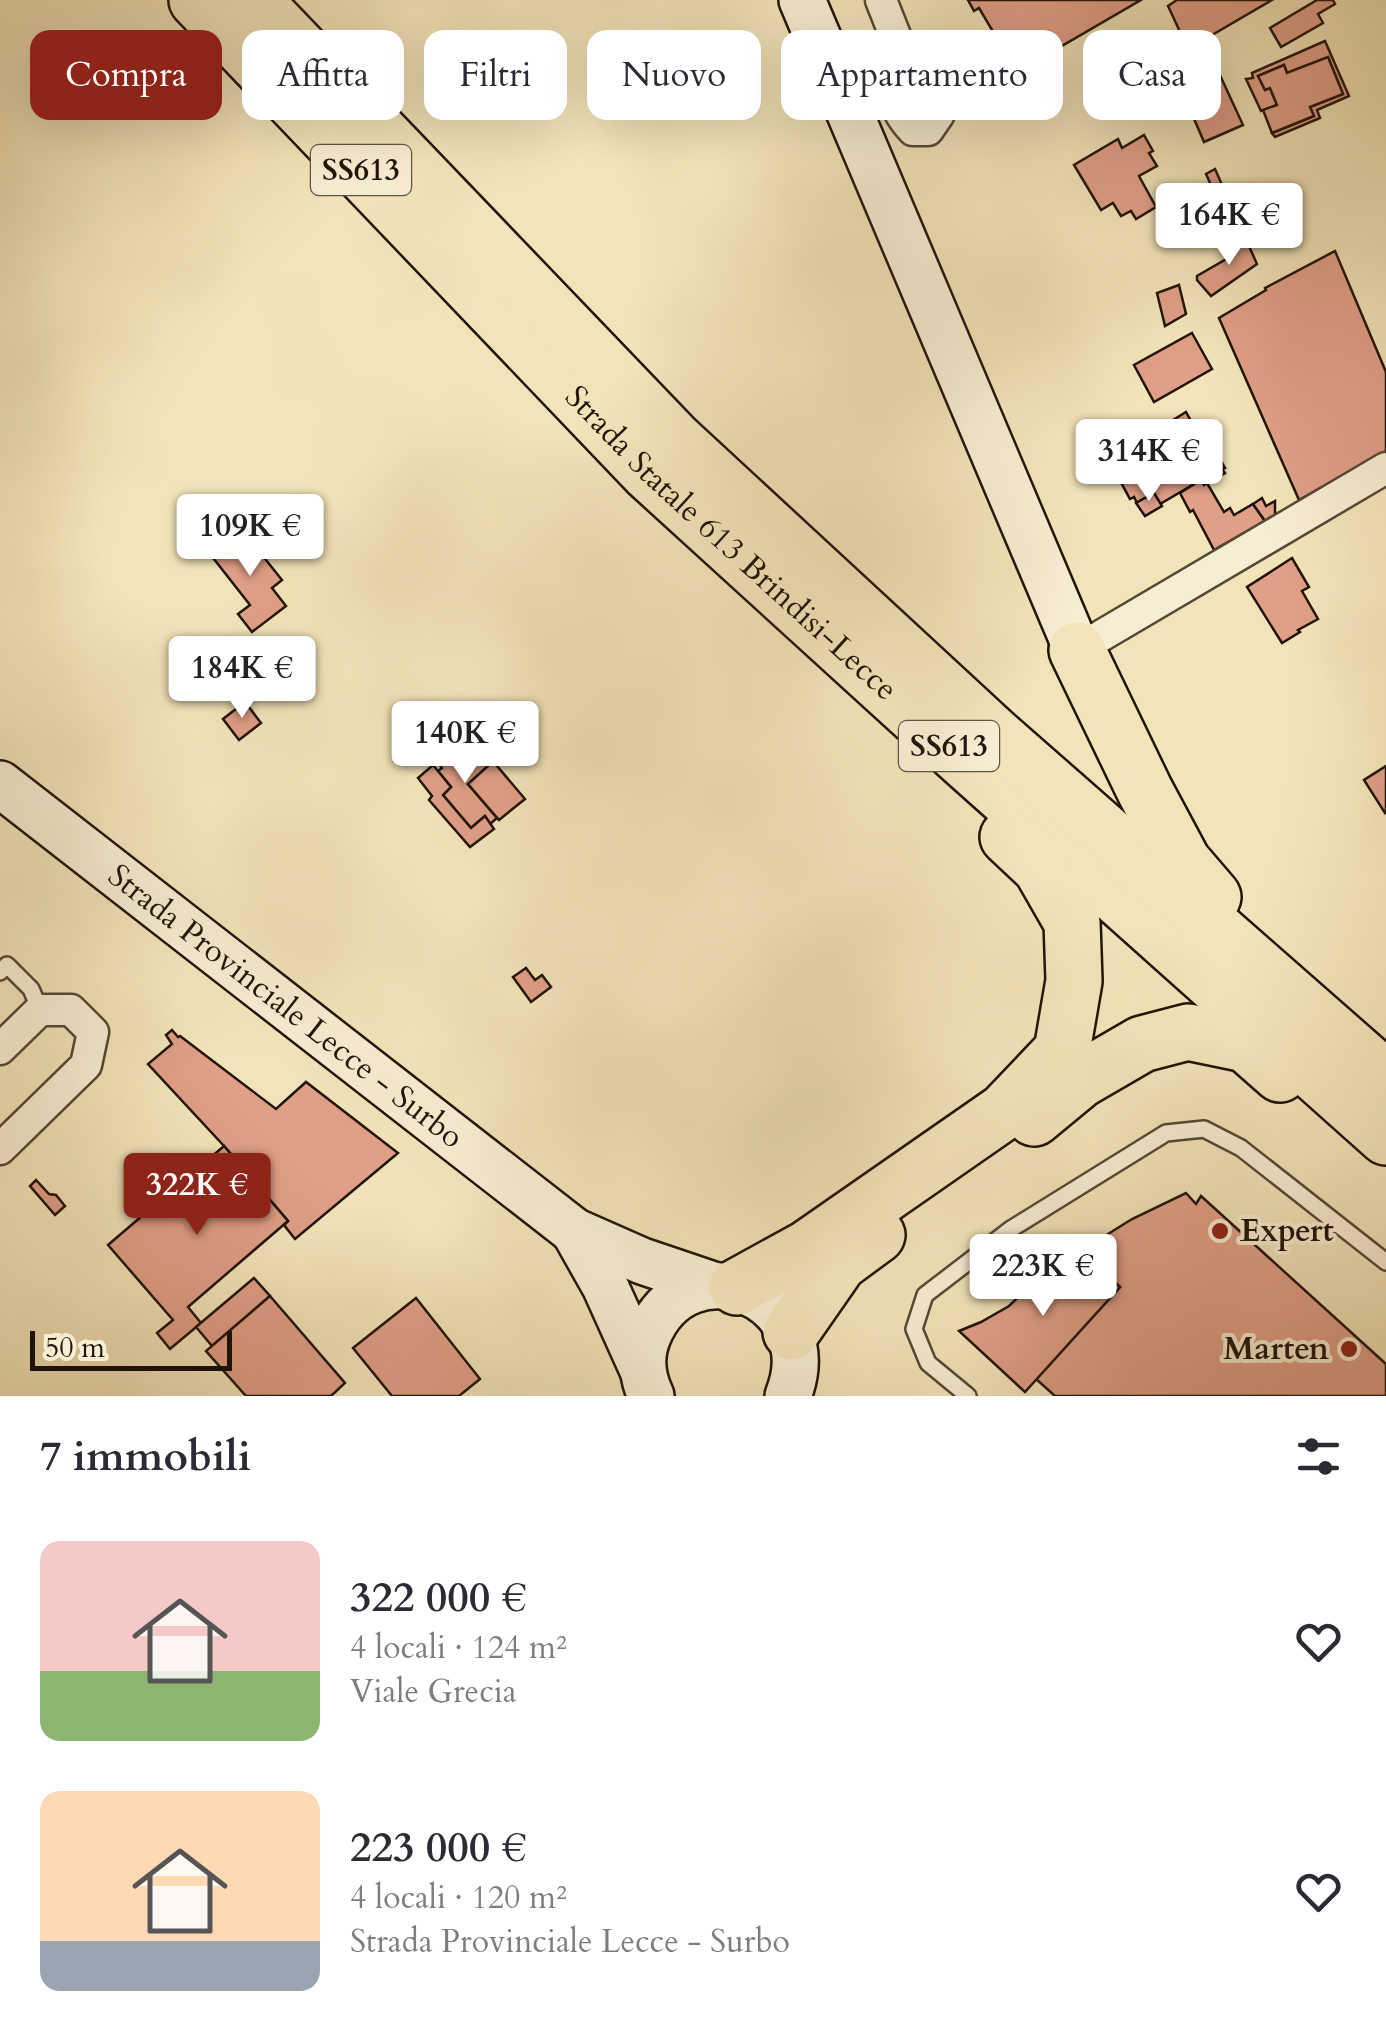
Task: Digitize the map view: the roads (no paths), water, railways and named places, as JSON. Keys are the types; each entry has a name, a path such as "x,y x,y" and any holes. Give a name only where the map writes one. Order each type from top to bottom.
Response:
{"highway":[{"name":"Strada Statale 613 Brindisi-Lecce","path":"197,0 649,473 1386,1137"},
{"name":"Strada Statale 613 Brindisi-Lecce","path":"253,0 675,440 992,733 1386,1079"},
{"path":"725,1286 808,1248 1005,1111 1062,1051 1074,980 1072,922 1041,868 862,702 808,618"},
{"path":"1077,650 1144,792 1183,862 1208,892 1386,1054"},
{"path":"792,1361 838,1263 975,1166 1080,1080 1142,1044 1188,1032 1246,1044 1386,1168"}],"street":[{"path":"802,0 1077,650 1386,468"},
{"path":"881,0 893,30"},
{"name":"Strada Provinciale Lecce - Surbo","path":"0,784 574,1231 642,1261 760,1296 778,1312 792,1361"},
{"path":"0,1049 40,1010 71,1010 94,1032 86,1066 0,1148"},
{"name":"Strada Provinciale Lecce - Surbo","path":"574,1231 605,1286 646,1388"},
{"path":"646,1388 644,1344 654,1322 669,1303 690,1291 725,1286"},
{"path":"792,1361 825,1396"}],"lane":[{"path":"0,972 7,965 31,989 40,1010"},
{"path":"968,1396 928,1363 914,1329 925,1295 1011,1229 1166,1133 1204,1130 1241,1148 1386,1262"}],"place":[{"name":"Expert","path":"1220,1231"},
{"name":"Marten","path":"1349,1349"}]}
